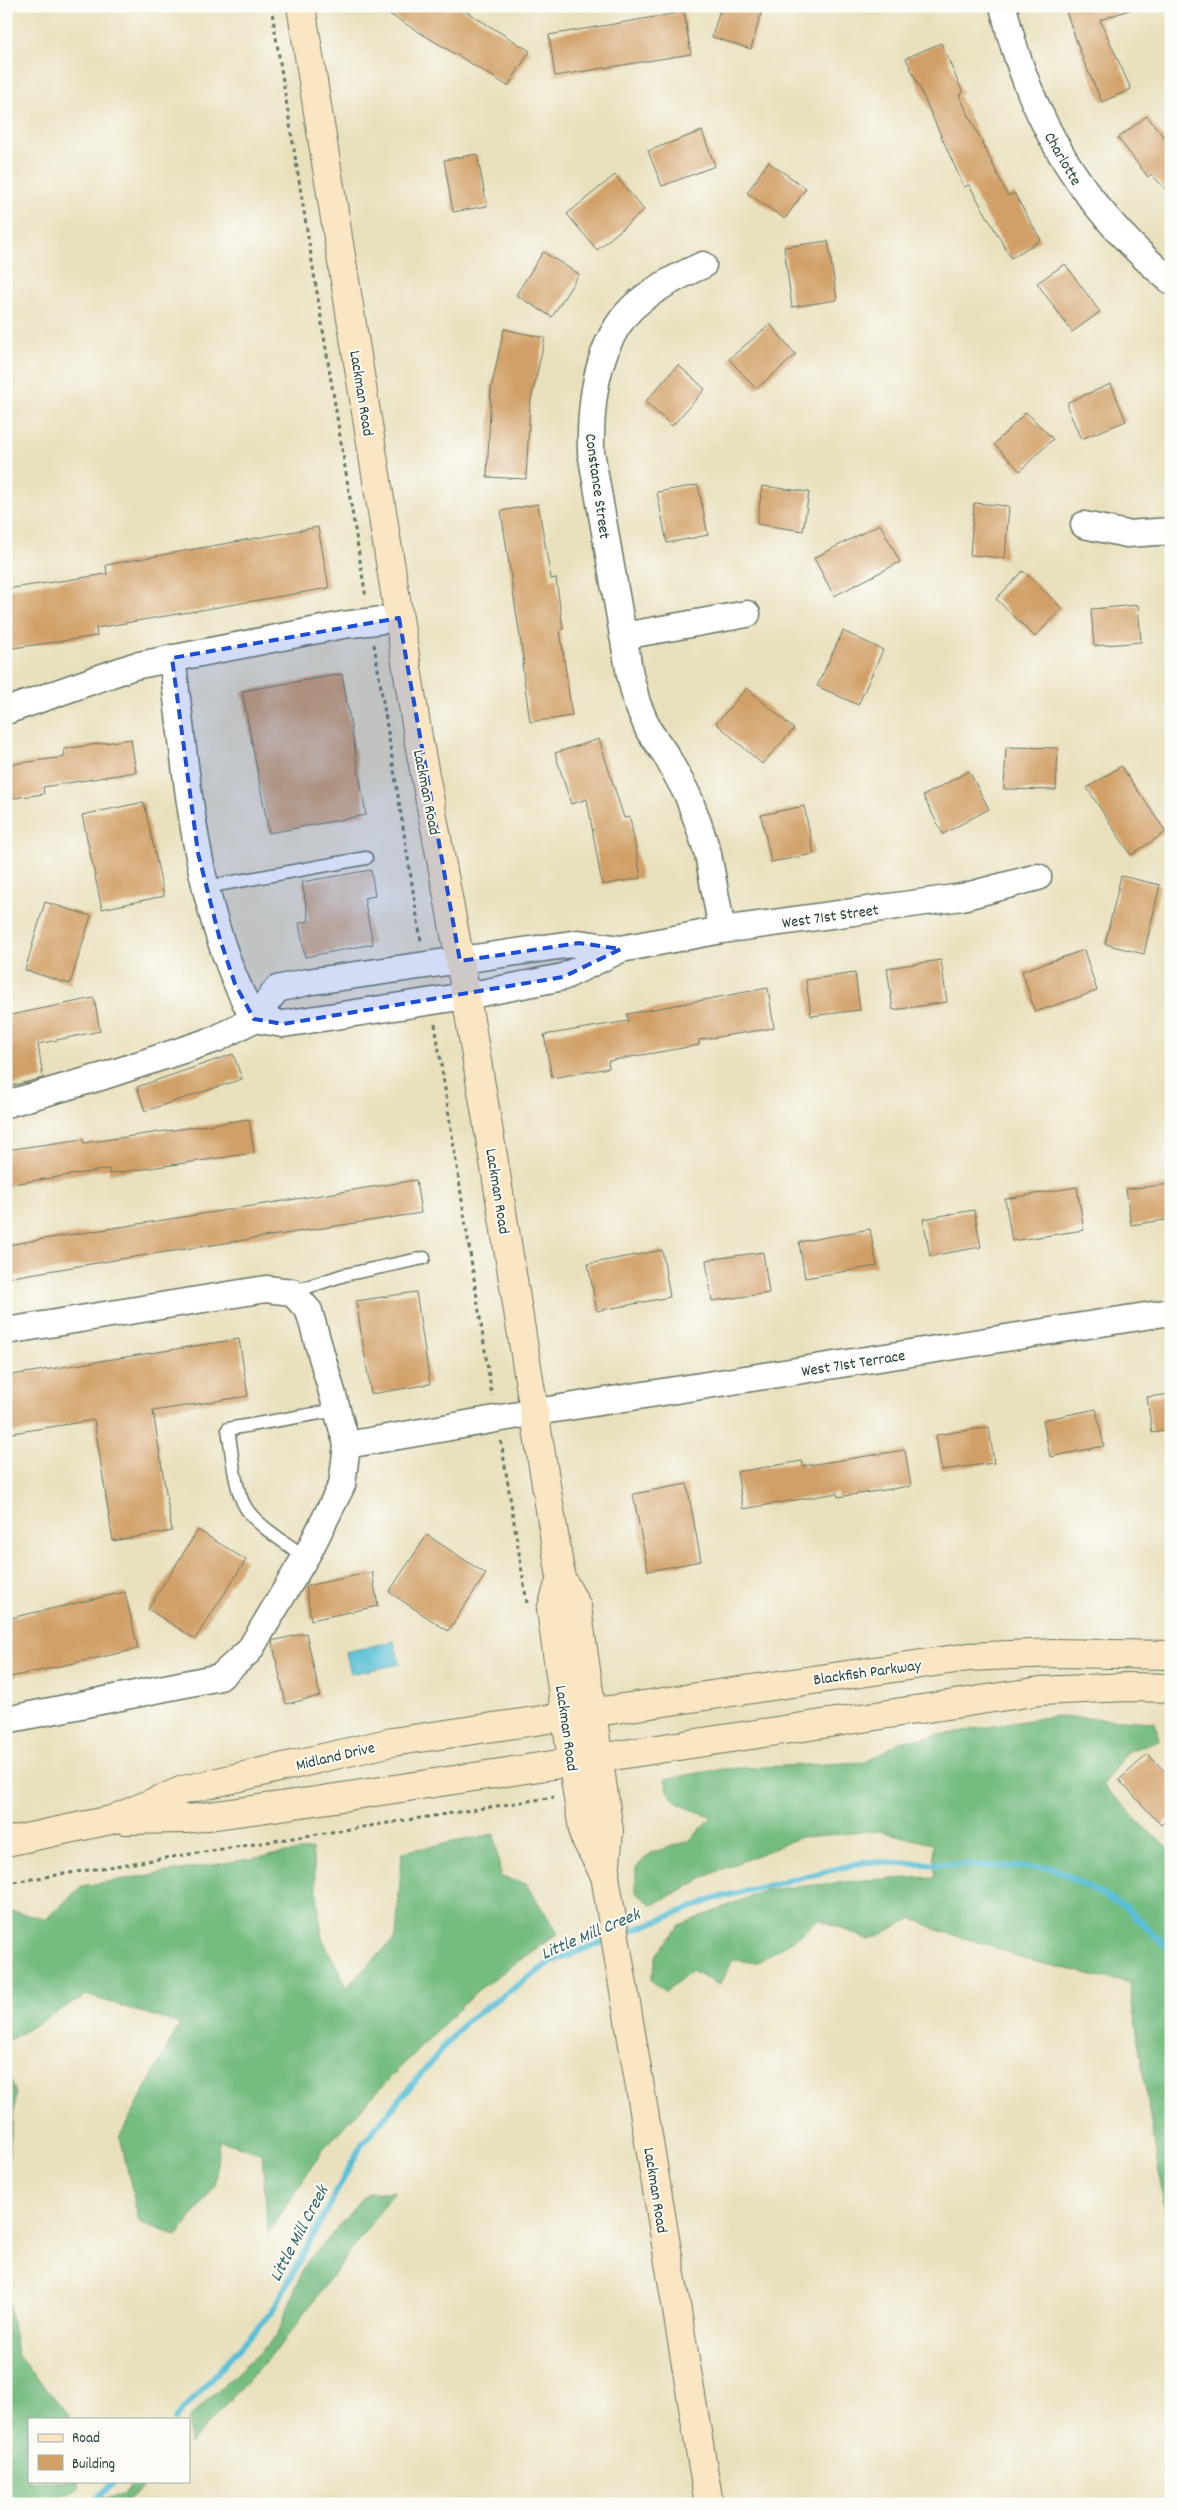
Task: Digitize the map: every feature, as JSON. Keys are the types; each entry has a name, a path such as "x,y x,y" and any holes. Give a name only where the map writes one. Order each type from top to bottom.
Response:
{"main road":[{"name":"Lackman Road","path":"301,6 419,743 460,960 536,1412 561,1578 551,1610 578,1713 598,1757 609,1831 605,1876 709,2504"},
{"name":"Blackfish Parkway","path":"578,1713 969,1657 1062,1653 1171,1655"},
{"path":"572,1761 1040,1691 1128,1687 1171,1688"},
{"name":"Lackman Road","path":"578,1713 572,1761 584,1836 605,1876"},
{"name":"Midland Drive","path":"6,1842 111,1820 183,1790 392,1742 578,1713"},
{"name":"Midland Drive","path":"111,1820 187,1819 572,1761"}],"street":[{"name":"Charlotte","path":"1003,6 1013,50 1031,97 1056,146 1082,189 1117,229 1171,281"},
{"name":"Constance Street","path":"703,265 677,277 652,292 631,309 614,334 600,364 590,419 591,452 623,636 637,703 650,731 666,755 688,796 708,854 722,930"},
{"path":"1084,525 1127,534 1171,531"},
{"path":"623,636 748,614"},
{"path":"6,711 134,666 370,621 399,618"},
{"path":"6,1104 104,1076 216,1039 254,1019 235,984 219,936 198,853 172,658"},
{"name":"West 71st Street","path":"622,949 579,943 307,982 277,990 254,1019 283,1024 466,996 563,977 622,949 722,930 962,897 1038,877"},
{"path":"6,1330 266,1289 292,1292 308,1311 347,1445 342,1485 305,1557 249,1651 220,1677 6,1720"},
{"name":"West 71st Terrace","path":"347,1445 536,1412 1171,1312"}],"lane":[{"path":"206,887 366,858"},
{"path":"292,1292 344,1275 424,1258"},
{"path":"305,1557 254,1518 246,1509 240,1497 228,1429 337,1410"}],"path":[{"path":"271,6 425,965"},
{"path":"431,1001 491,1390"},
{"path":"502,1449 527,1607"},
{"path":"6,1883 559,1796"}],"highlighted area":[{"path":"399,618 460,961 579,943 621,949 563,977 283,1024 254,1019 235,984 219,936 198,853 172,658"}],"green space":[{"path":"1053,1716 1155,1722 1159,1740 1126,1752 1103,1785 1142,1825 1171,1849 1171,2250 1129,1983 1020,1958 992,1946 937,1930 913,1918 869,1940 819,1919 792,1941 756,1963 733,1959 719,1985 692,1970 666,1992 651,1980 657,1954 680,1925 766,1890 864,1880 935,1877 933,1844 879,1831 801,1837 711,1874 653,1905 636,1893 636,1867 651,1853 689,1841 712,1817 676,1801 667,1789 665,1779 721,1769 866,1762 900,1742"},
{"path":"494,1834 501,1877 526,1884 558,1933 478,1990 386,2082 323,2149 268,2234 262,2154 219,2140 215,2186 177,2236 139,2222 120,2136 180,2024 86,1995 6,2042 6,1910 46,1919 82,1886 312,1849 322,1938 347,1987 396,1937 402,1852"},
{"path":"6,2063 16,2095 6,2174"},
{"path":"395,2191 284,2341 190,2444 190,2419 205,2402 277,2336 304,2265 368,2193"},
{"path":"6,2284 17,2355 72,2418 28,2418 28,2482 78,2482 78,2489 44,2504 6,2504"},
{"path":"134,2482 150,2482 123,2504 69,2504 123,2495"}],"water":[{"path":"394,1641 400,1664 351,1674 346,1652"}],"building":[{"path":"376,6 457,6 530,51 508,86"},
{"path":"721,6 763,6 751,49 712,37"},
{"path":"1064,6 1131,6 1132,9 1100,20 1131,89 1102,102 1084,62"},
{"path":"684,12 691,54 555,76 549,35"},
{"path":"941,43 963,93 959,95 1008,196 1014,193 1041,240 1011,258 969,185 964,187 906,58"},
{"path":"1147,116 1171,146 1171,195 1151,174 1148,177 1118,138"},
{"path":"702,131 715,166 662,186 648,151"},
{"path":"477,154 487,206 453,212 444,160"},
{"path":"768,162 806,188 785,219 747,193"},
{"path":"615,175 644,210 597,250 567,214"},
{"path":"828,241 837,300 792,307 784,247"},
{"path":"543,252 579,274 552,317 516,295"},
{"path":"1065,264 1100,312 1072,332 1037,283"},
{"path":"770,324 796,355 756,389 729,359"},
{"path":"504,329 545,338 530,404 526,479 487,477 491,389"},
{"path":"678,365 705,389 672,426 645,402"},
{"path":"1111,384 1126,421 1081,439 1068,409 1068,402"},
{"path":"1026,412 1053,439 1020,471 994,444"},
{"path":"698,485 708,535 667,543 657,492"},
{"path":"762,486 809,492 803,531 757,524"},
{"path":"974,503 1009,506 1005,558 970,555"},
{"path":"538,504 551,579 556,578 563,629 560,630 572,716 530,722 522,664 524,664 501,511"},
{"path":"880,524 900,562 834,596 814,558"},
{"path":"318,527 329,588 96,628 97,636 6,649 6,589 107,574 106,565"},
{"path":"1023,571 1062,608 1035,637 996,599"},
{"path":"1138,605 1141,642 1094,646 1091,609"},
{"path":"843,631 883,650 858,705 817,686"},
{"path":"342,674 366,815 269,833 242,691"},
{"path":"747,688 794,729 762,764 716,723"},
{"path":"131,739 136,772 43,787 44,794 6,799 6,765 65,757 64,749"},
{"path":"599,739 624,818 630,817 641,878 602,885 587,799 571,804 555,753"},
{"path":"1006,747 1058,748 1056,790 1004,789"},
{"path":"1121,766 1166,832 1131,855 1087,788"},
{"path":"969,771 989,809 943,834 923,796"},
{"path":"144,802 164,896 102,909 82,815"},
{"path":"804,806 814,854 771,862 761,815"},
{"path":"371,870 375,896 364,898 373,944 305,957 299,923 309,921 302,882"},
{"path":"1121,876 1160,885 1144,954 1105,944"},
{"path":"45,902 91,916 70,984 25,970"},
{"path":"1084,950 1097,991 1035,1012 1022,971"},
{"path":"941,960 947,1002 893,1010 887,968"},
{"path":"855,973 860,1010 811,1016 806,980"},
{"path":"768,988 774,1028 699,1040 699,1045 608,1061 609,1068 552,1078 544,1035 628,1021 627,1014"},
{"path":"94,998 100,1031 38,1044 43,1078 6,1087 6,1016"},
{"path":"233,1054 242,1079 145,1111 137,1087"},
{"path":"249,1119 254,1153 109,1174 109,1169 6,1185 6,1150 83,1139 84,1143"},
{"path":"416,1180 421,1213 6,1278 6,1245"},
{"path":"1171,1184 1171,1219 1131,1225 1126,1189"},
{"path":"1077,1187 1084,1230 1012,1241 1005,1199"},
{"path":"974,1210 981,1247 930,1256 923,1219"},
{"path":"870,1229 877,1266 805,1278 799,1242"},
{"path":"662,1250 670,1297 597,1311 588,1264"},
{"path":"763,1252 769,1293 712,1301 706,1260"},
{"path":"416,1292 430,1384 371,1394 356,1301"},
{"path":"239,1339 248,1396 153,1411 172,1531 113,1541 94,1420 6,1434 6,1376"},
{"path":"1171,1394 1171,1430 1152,1433 1147,1397"},
{"path":"1096,1409 1104,1446 1050,1457 1043,1420"},
{"path":"989,1427 994,1463 941,1470 936,1435"},
{"path":"905,1450 911,1486 838,1497 837,1493 743,1509 737,1472 802,1461 803,1466"},
{"path":"687,1484 701,1561 648,1571 633,1494"},
{"path":"198,1530 246,1560 195,1639 148,1609"},
{"path":"427,1535 486,1574 448,1631 389,1592"},
{"path":"372,1572 378,1606 311,1620 306,1586"},
{"path":"125,1592 138,1649 6,1678 6,1619"},
{"path":"306,1633 320,1696 286,1704 272,1641"},
{"path":"1148,1754 1171,1778 1171,1816 1161,1825 1119,1780"}],"waterway":[{"name":"Little Mill Creek","path":"621,1935 713,1899 865,1862 1053,1868 1127,1908 1171,1951"},
{"name":"Little Mill Creek","path":"176,2418 272,2312 362,2144 465,2022 551,1962 609,1939"},
{"name":"Little Mill Creek","path":"91,2504 114,2482"}]}
